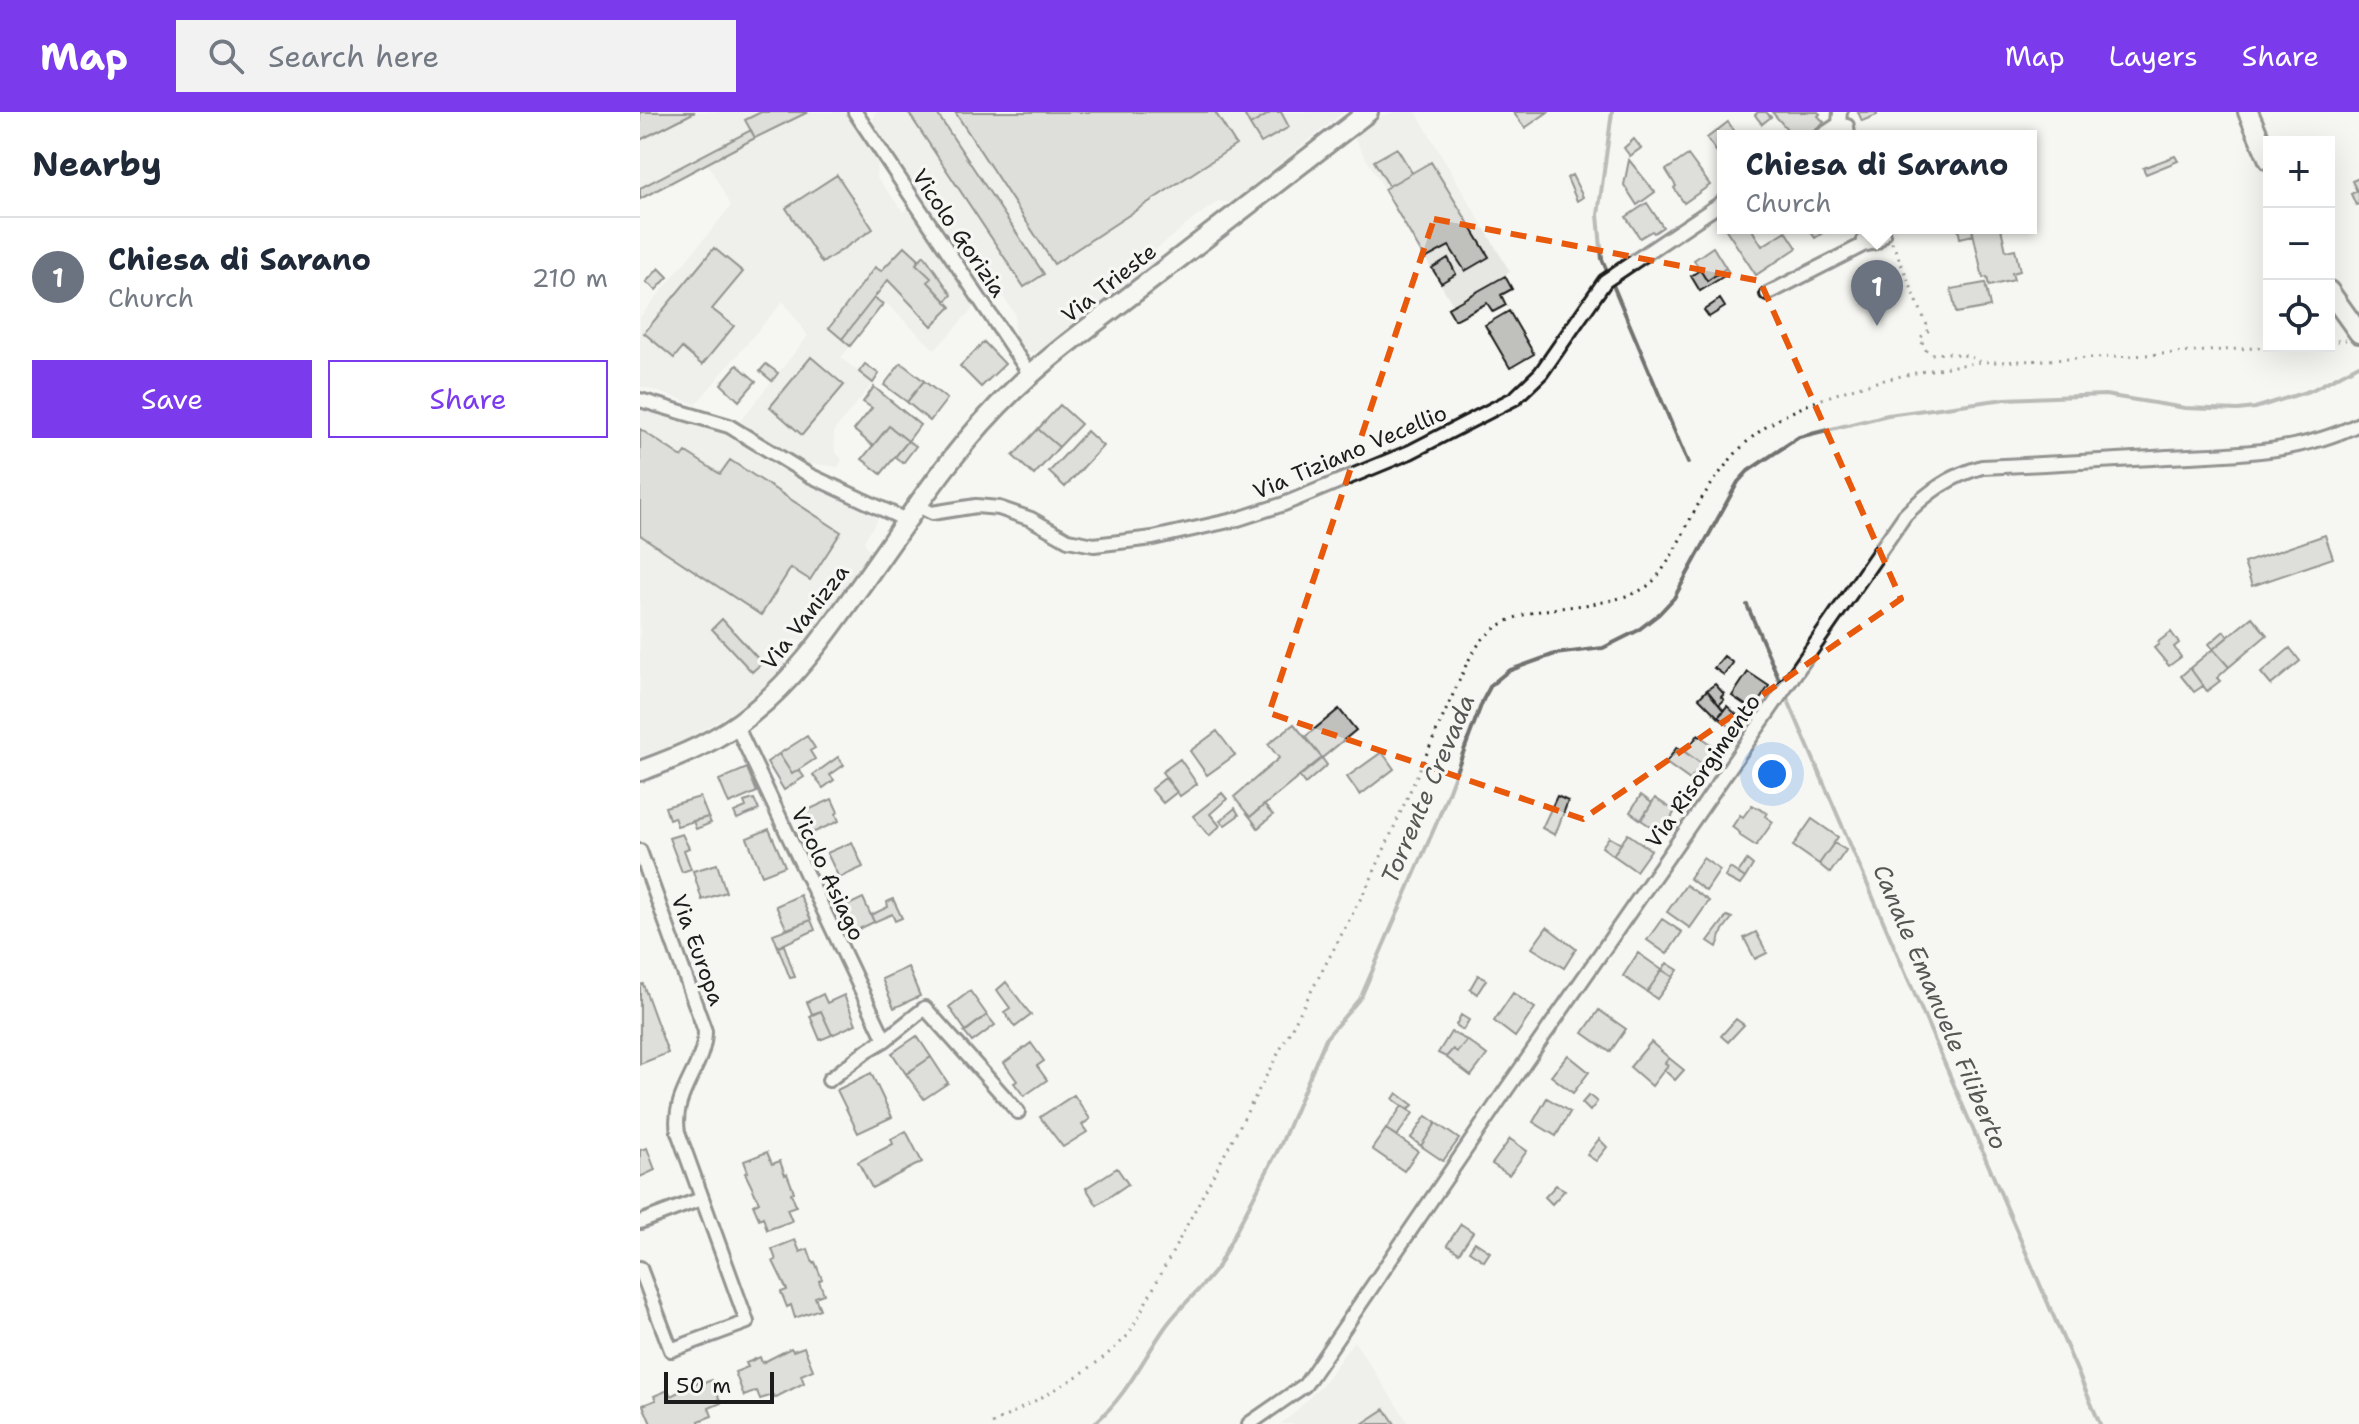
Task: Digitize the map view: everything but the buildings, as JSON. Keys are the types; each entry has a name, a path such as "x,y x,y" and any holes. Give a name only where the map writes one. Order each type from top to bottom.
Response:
{"street":[{"name":"Vicolo Gorizia","path":"855,112 1031,376"},
{"name":"Via Trieste","path":"913,513 972,434 1015,389 1368,112"},
{"path":"2248,112 2263,146"},
{"name":"Via Tiziano Vecellio","path":"640,400 729,426 809,475 913,513 989,506 1031,519 1068,540 1094,545 1153,538 1261,512 1410,452 1515,398 1541,373 1611,278 1717,206"},
{"path":"1863,245 1865,234"},
{"path":"1767,294 1863,245 1876,242 1880,234"},
{"path":"2335,299 2359,333"},
{"name":"Via Risorgimento","path":"1249,1424 1305,1385 1905,515 1924,496 1961,473 1982,467 2247,453 2301,446 2359,424"},
{"name":"Via Vanizza","path":"640,771 692,750 736,725 760,706 800,667 913,513"},
{"name":"Vicolo Asiago","path":"736,725 885,1040"},
{"name":"Via Europa","path":"640,851 705,1031 703,1052 682,1093 676,1122 747,1322 671,1350 640,1268"},
{"path":"829,1080 925,1008 1018,1112"},
{"path":"640,1222 701,1199"}],"path":[{"path":"1886,234 1895,247 1929,330 1920,338 1926,350 1931,354 1968,356 1982,362"},
{"path":"992,1424 1090,1369 1129,1334 1371,879 1467,663 1483,639 1495,629 1524,616 1602,603 1631,595 1648,586 1663,567 1704,495 1747,441 1783,416 1827,398 1889,380 1982,362 2263,347"}],"highlighted area":[{"path":"1434,219 1760,281 1901,599 1583,819 1269,713"}],"shaded area":[{"path":"640,112 845,112 878,161 876,177 904,212 908,207 975,306 935,350 885,302 883,304 841,358 873,383 834,431 835,452 842,459 838,467 807,465 740,421 808,336 783,301 696,404 640,386 640,317 731,206 708,164 640,199"},
{"path":"875,112 1344,112 1230,203 1219,201 1200,214 1155,250 1155,261 1041,350 1031,353 1021,346 1014,335 1015,314 988,274 973,272 873,122"},
{"path":"1416,112 1510,272 1453,305 1354,138 1381,116"},
{"path":"640,406 711,428 796,479 878,518 864,541 870,553 807,640 793,639 785,649 788,664 741,707 683,741 640,758"},
{"path":"1354,1341 1409,1424 1280,1424 1322,1385"}],"waterway":[{"name":"Canale Emanuele Filiberto","path":"1612,112 1598,215 1602,259 1688,463"},
{"name":"Torrente Crevada","path":"1094,1424 1124,1390 1170,1321 1217,1268 1281,1144 1326,1038 1361,997 1437,822 1491,685 1508,671 1555,654 1603,648 1637,631 1659,614 1674,598 1738,482 1748,471 1799,437 1888,415 2005,399 2105,395 2185,408 2255,408 2312,390 2359,365"},
{"name":"Canale Emanuele Filiberto","path":"1747,605 2100,1424"}],"place":[{"name":"Chiesa di Sarano","path":"1877,326"}]}
